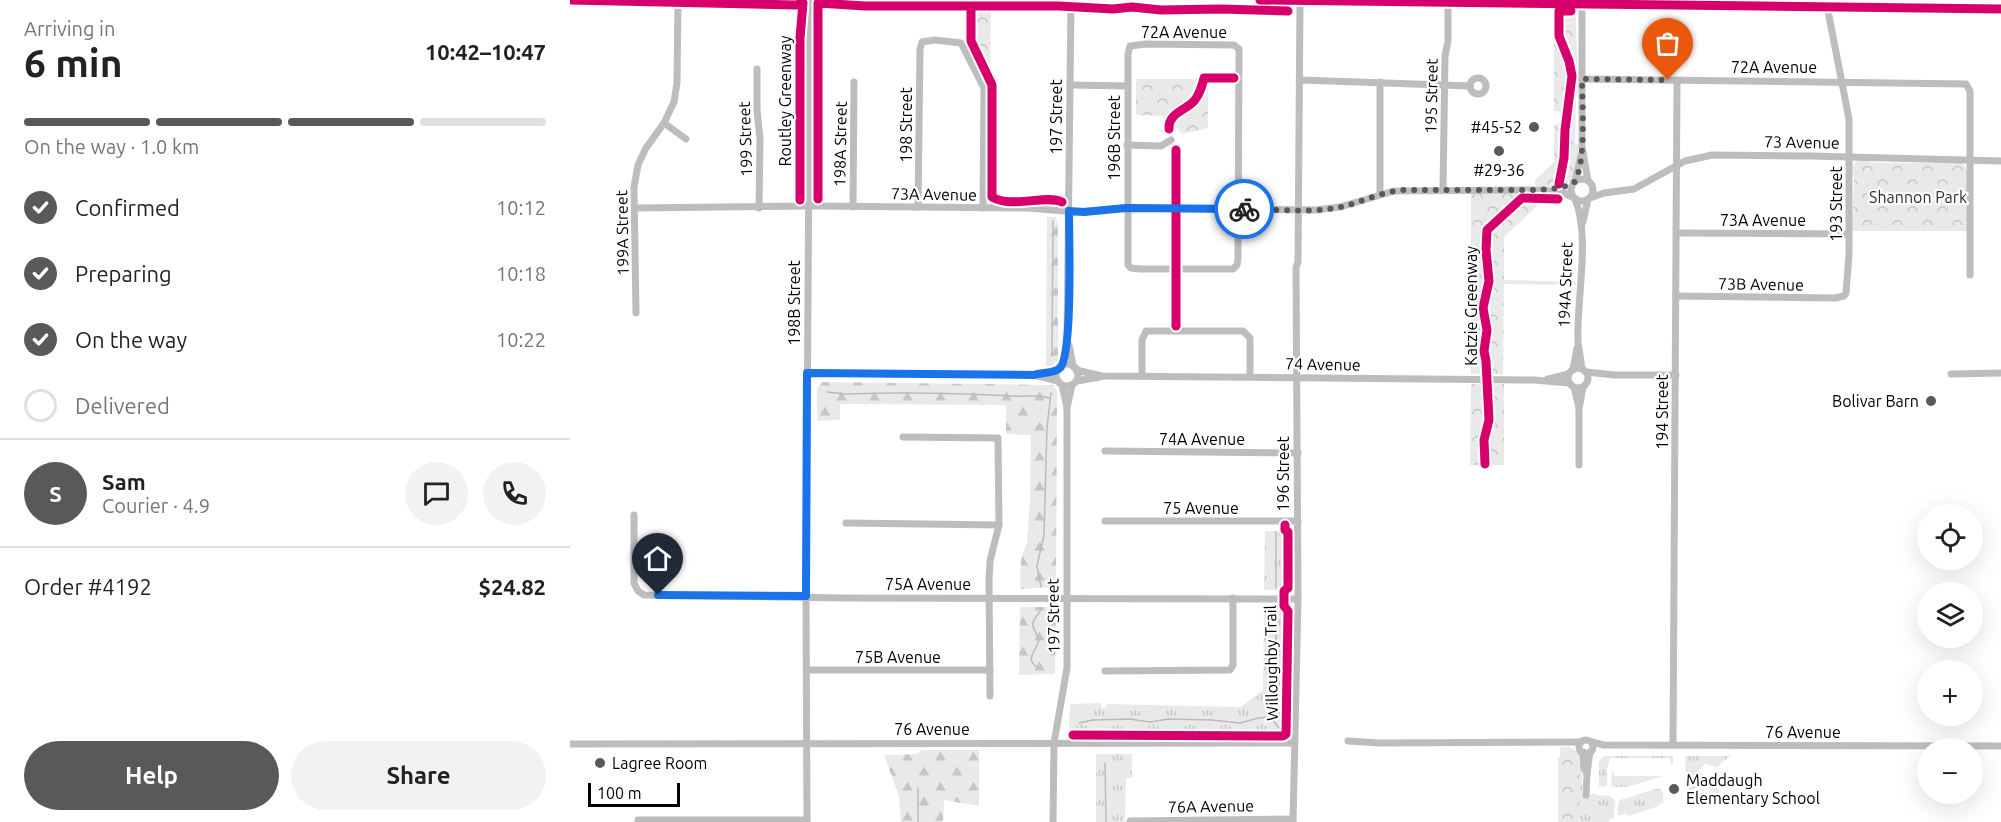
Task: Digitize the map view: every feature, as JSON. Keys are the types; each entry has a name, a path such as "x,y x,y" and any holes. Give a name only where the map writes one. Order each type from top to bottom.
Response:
{"main road":[{"path":"1260,0 1583,2 1755,6 1826,3 2001,9"},
{"path":"1826,3 1902,0"}],"street":[{"name":"199A Street","path":"636,313 634,187 638,165 646,148 664,123 674,102 677,83 678,0"},
{"name":"198B Street","path":"807,821 806,596 810,0"},
{"name":"197 Street","path":"1067,408 1060,383 1060,368 1067,343 1071,0"},
{"path":"1299,210 1300,0"},
{"name":"195 Street","path":"1443,190 1448,2"},
{"path":"1380,82 1380,194 1403,190 1539,190 1562,192 1581,201 1589,199 1593,189 1589,182 1582,146 1583,2"},
{"name":"193 Street","path":"1826,3 1849,118 1849,234 1847,291 1844,296"},
{"name":"198 Street","path":"918,207 921,44 930,40 961,42 984,91 983,208"},
{"name":"72A Avenue","path":"1130,46 1146,44 1234,45 1238,48 1238,209"},
{"name":"196B Street","path":"1130,46 1126,208 1129,266 1140,269 1231,269 1235,267 1238,259 1238,209"},
{"name":"199 Street","path":"757,69 760,139 759,208"},
{"name":"72A Avenue","path":"1582,79 1966,84 1970,91 1970,160"},
{"name":"194 Street","path":"1673,745 1677,80"},
{"path":"1301,81 1470,86"},
{"name":"198A Street","path":"853,207 854,82"},
{"path":"1070,85 1128,86"},
{"path":"664,123 686,139"},
{"path":"1127,145 1161,146 1171,141"},
{"path":"1574,198 1570,190 1582,146"},
{"name":"73 Avenue","path":"1589,199 1637,187 1685,161 1712,155 2001,161"},
{"path":"1970,160 1970,275"},
{"path":"1539,190 1559,188 1581,179 1610,192"},
{"name":"73A Avenue","path":"635,208 809,206 1084,212 1126,208 1299,210 1340,207 1380,194"},
{"name":"194A Street","path":"1571,385 1571,372 1578,343 1581,284 1581,227 1574,198"},
{"name":"194A Street","path":"1581,227 1589,199"},
{"name":"196 Street","path":"1293,820 1298,599 1296,267 1299,210"},
{"name":"73A Avenue","path":"1677,233 1849,234"},
{"name":"73B Avenue","path":"1677,296 1835,298 1844,296"},
{"path":"1142,376 1143,335 1146,331 1156,331 1246,333 1250,338 1250,376"},
{"name":"197 Street","path":"1053,822 1054,743 1066,677 1067,408 1074,383 1075,368 1067,343"},
{"name":"194A Street","path":"1578,343 1586,384"},
{"path":"807,373 1034,375 1060,368"},
{"name":"74 Avenue","path":"1060,368 1075,368 1102,376"},
{"path":"1584,370 1615,375 1676,375"},
{"name":"74 Avenue","path":"1544,380 1584,370"},
{"path":"1951,374 2001,373"},
{"path":"1034,375 1060,383"},
{"path":"1579,465 1579,409 1586,384 1615,375"},
{"name":"74 Avenue","path":"1060,383 1074,383 1102,376 1250,376 1544,380 1571,385 1586,384"},
{"path":"1571,385 1579,409"},
{"path":"903,437 998,438 999,525 990,561 990,696"},
{"name":"74A Avenue","path":"1105,451 1298,453"},
{"name":"75A Avenue","path":"634,515 634,583 639,593 648,595 1298,599"},
{"name":"75 Avenue","path":"1105,522 1298,521"},
{"path":"846,524 999,525"},
{"path":"1105,671 1232,669 1233,598"},
{"name":"75B Avenue","path":"807,669 990,670"},
{"name":"76 Avenue","path":"1347,741 1569,744 1586,747 1604,745 2001,746"},
{"name":"76 Avenue","path":"570,744 1294,743"},
{"path":"1586,747 1589,769 1586,795"},
{"path":"638,822 638,820 807,821"},
{"name":"76A Avenue","path":"1130,821 1293,820"}],"green space":[{"path":"1554,9 1570,10 1575,14 1576,19 1578,92 1575,142 1579,146 1576,170 1572,180 1560,186 1545,187 1535,185 1535,180 1554,162 1554,126 1563,122 1559,111 1554,111"},
{"path":"991,10 990,71 987,71 973,43 972,11"},
{"path":"1197,76 1208,80 1208,128 1182,134 1176,127 1168,125 1165,127 1165,120 1162,116 1136,115 1136,79 1196,79"},
{"name":"Shannon Park","path":"1858,160 1879,163 1962,163 1967,170 1967,231 1852,231 1854,178 1852,167"},
{"path":"1540,193 1540,203 1504,237 1504,280 1576,282 1576,285 1504,284 1503,374 1471,374 1471,194"},
{"path":"1047,217 1055,217 1058,223 1058,360 1051,366 1046,366"},
{"path":"823,382 1053,385 1057,391 1056,587 1020,589 1021,558 1027,543 1030,501 1031,435 1006,434 1006,405 840,404 840,420 817,421 817,388"},
{"path":"1471,384 1504,384 1504,465 1470,465"},
{"path":"1265,531 1284,531 1284,590 1264,590"},
{"path":"1020,607 1054,607 1056,609 1055,674 1019,675"},
{"path":"1264,607 1284,608 1285,727 1280,732 1076,731 1069,727 1070,704 1102,703 1101,708 1106,708 1107,704 1241,707 1263,690"},
{"path":"1560,747 1569,747 1580,752 1582,795 1596,793 1596,795 1610,796 1615,800 1614,818 1608,822 1559,822"},
{"path":"922,750 979,750 979,806 944,800 943,822 901,822 899,796 884,755 917,754"},
{"path":"1096,754 1132,754 1132,778 1126,778 1125,822 1096,822"},
{"path":"1604,756 1673,756 1673,764 1671,765 1670,758 1610,758 1607,769 1607,786 1599,787 1599,761"},
{"path":"1685,756 1730,756 1717,767 1705,764 1694,775 1686,778"},
{"path":"1558,757 1575,757 1580,761 1580,822 1558,822"},
{"path":"1612,771 1614,771 1614,776 1663,776 1627,787 1613,787 1611,785"},
{"path":"1700,771 1712,780 1718,780 1717,788 1722,796 1713,799 1709,784 1690,790 1686,779 1695,777"},
{"path":"1659,788 1663,793 1663,803 1659,806 1628,816 1627,814 1618,815 1620,800"}],"waterway":[{"path":"1052,356 1053,221"},
{"path":"827,392 1049,398"},
{"path":"1041,587 1037,566 1044,535 1047,427 1051,393"},
{"path":"1276,533 1276,588"},
{"path":"1037,667 1031,658 1039,640 1033,624 1041,608"},
{"path":"1271,715 1276,705 1276,610"},
{"path":"1079,723 1093,720 1130,719 1150,722 1168,719 1240,723 1270,717"},
{"path":"1271,718 1279,728"},
{"path":"1105,763 1106,822"},
{"path":"918,788 918,822"}],"cycle path":[{"name":"Routley Greenway","path":"570,0 796,5 803,3 800,38 800,200"},
{"path":"1260,0 2001,9"},
{"path":"818,199 818,3 865,6 1059,6 1113,9 1132,7 1161,10 1288,11"},
{"path":"971,7 971,41 992,85 992,197 1009,202 1047,200 1062,202"},
{"path":"1559,184 1564,158 1572,76 1559,36 1559,11 1571,11"},
{"path":"1169,129 1171,119 1196,98 1204,78 1234,78"},
{"path":"1176,150 1176,326"},
{"name":"Katzie Greenway","path":"1485,464 1484,440 1489,420 1484,351 1487,330 1483,308 1489,281 1487,230 1522,198 1558,199"},
{"name":"Willoughby Trail","path":"1073,735 1283,736 1286,734 1288,611 1284,606 1284,591 1288,588 1288,532 1285,530 1285,525"}],"way so far":[{"path":"1244,209 1326,209 1340,207 1387,192 1403,190 1539,190 1564,187 1573,184 1578,175 1582,146 1582,79 1668,80"}],"place":[{"name":"#45-52","path":"1534,127"},
{"name":"#29-36","path":"1499,151"},
{"name":"Bolivar Barn","path":"1931,401"},
{"name":"Lagree Room","path":"600,763"},
{"name":"Maddaugh Elementary School","path":"1674,789"}],"route":[{"path":"658,595 806,596 807,373 1034,375 1058,370 1062,366 1067,343 1069,211 1084,212 1107,208 1244,209"}]}
